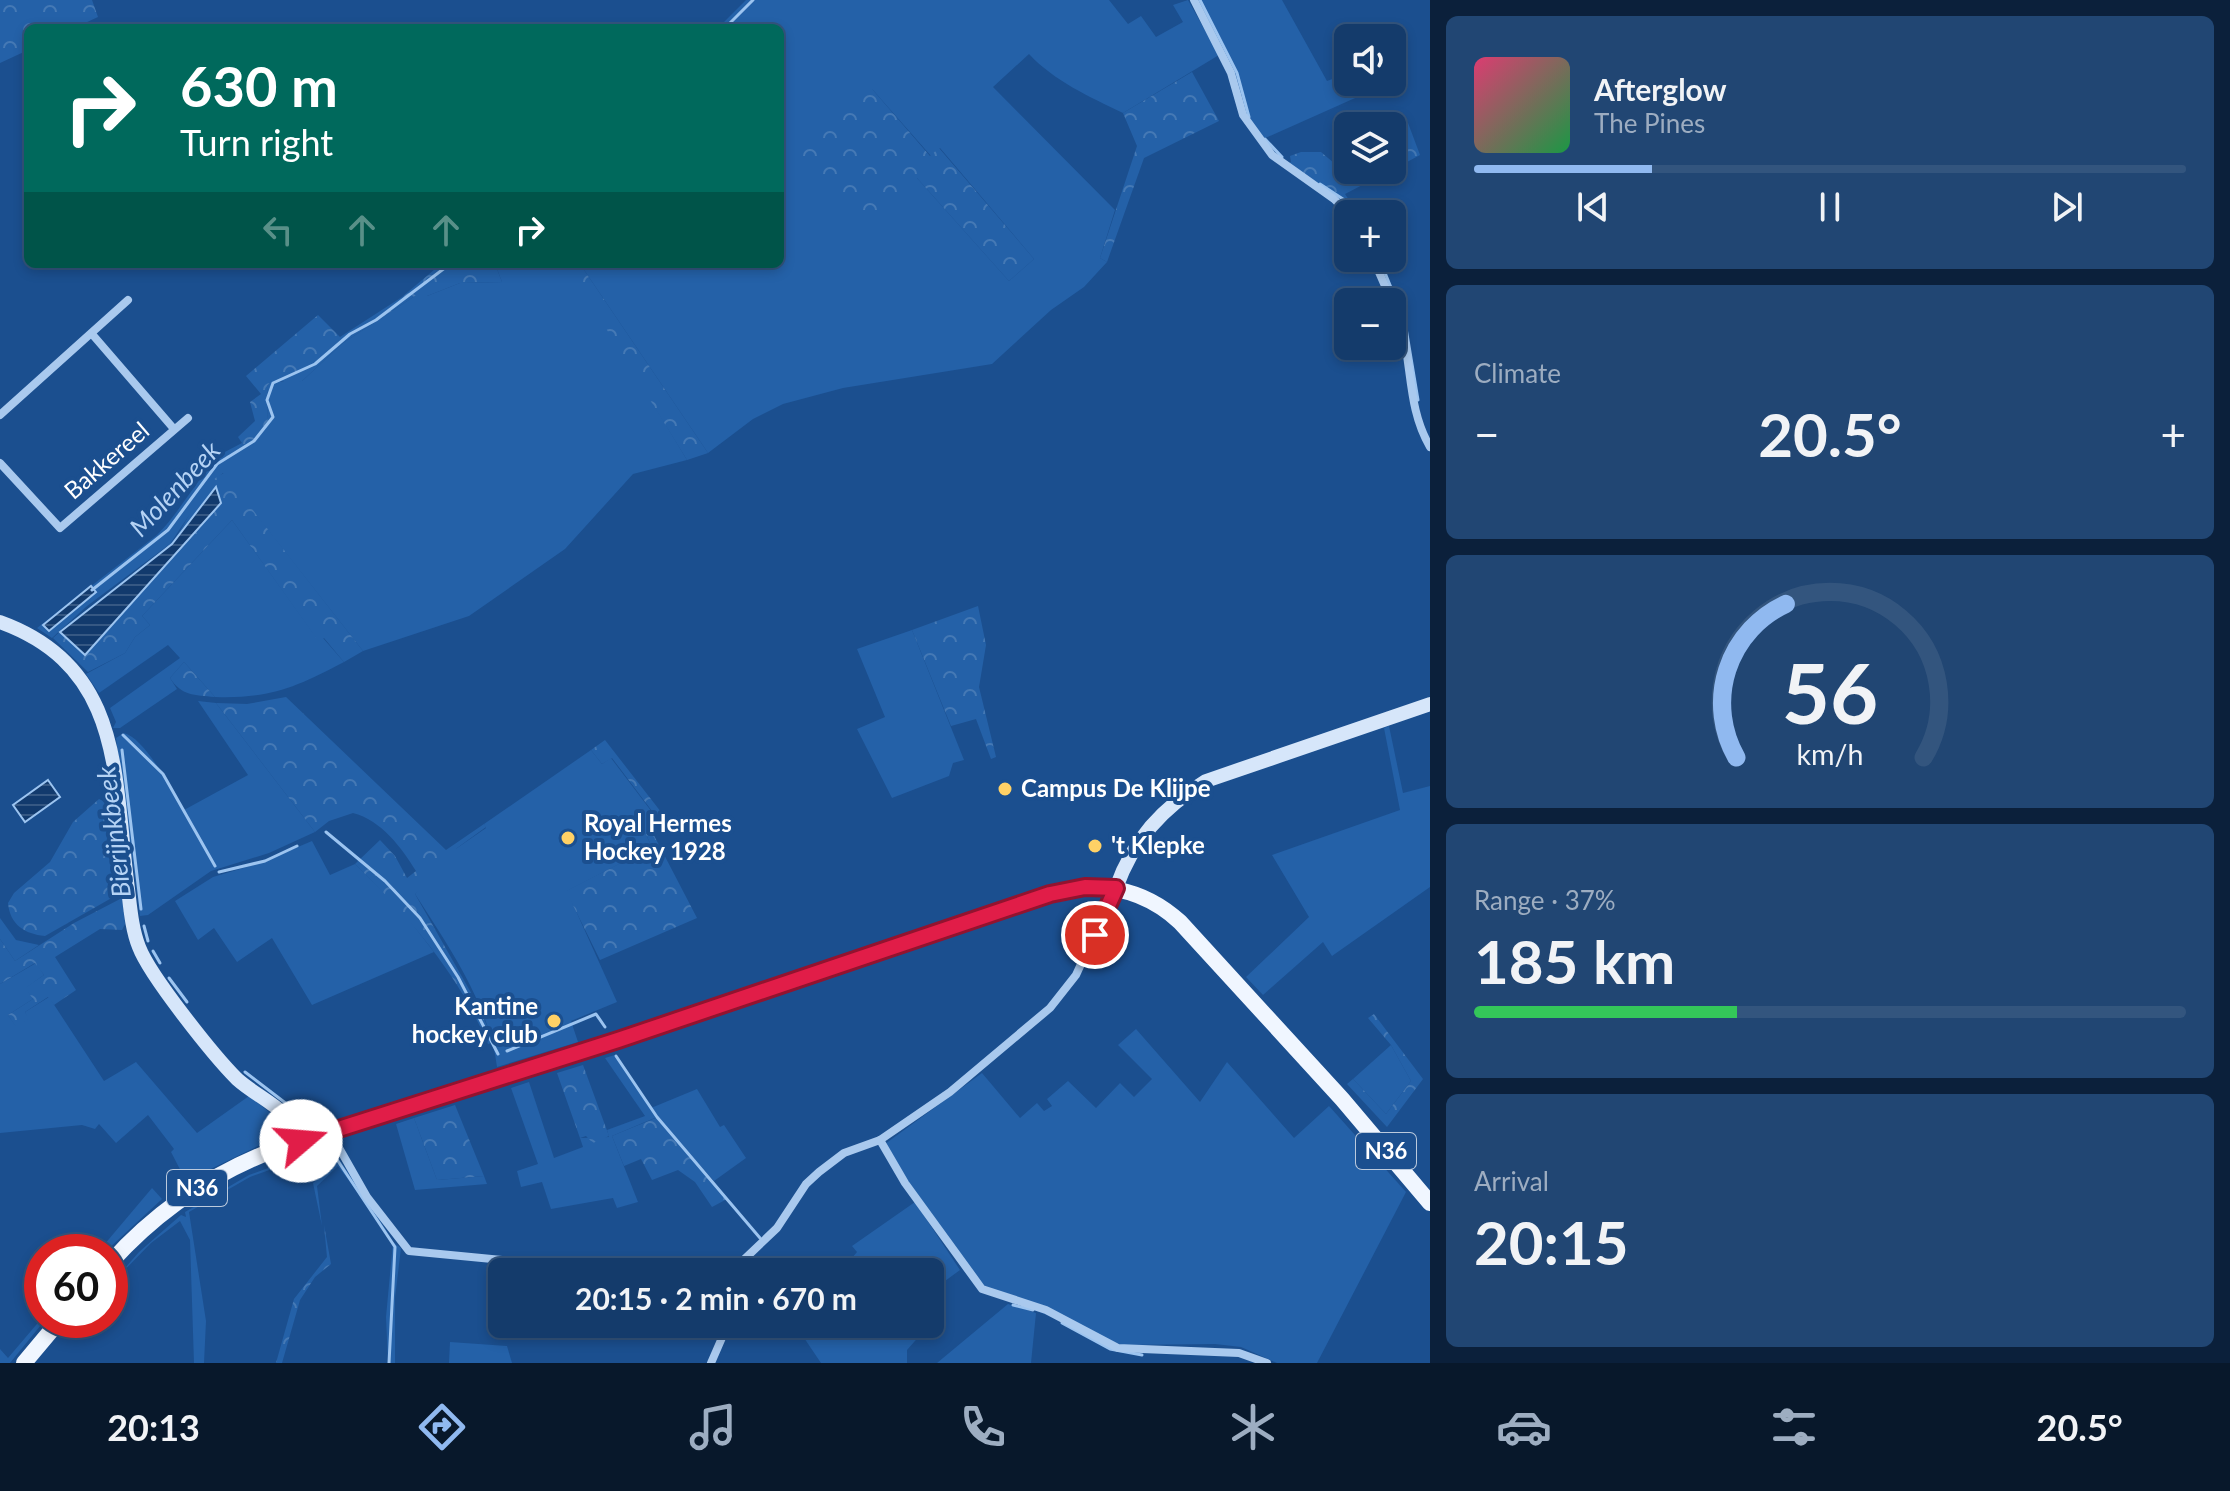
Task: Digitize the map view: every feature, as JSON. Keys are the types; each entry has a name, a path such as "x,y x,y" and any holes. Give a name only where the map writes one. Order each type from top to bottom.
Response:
{"main road":[{"name":"N36","path":"128,1244 144,1228 194,1190 242,1163 1050,894 1085,887 1116,888 1156,903 1180,922 1342,1099 1430,1203"},
{"path":"24,1363 45,1338"}],"street":[{"path":"1194,0 1231,73 1243,115 1272,155 1335,200"},
{"path":"1379,272 1400,323 1409,365 1414,416 1430,447"},
{"path":"0,415 128,300"},
{"name":"Bakkereel","path":"92,334 174,429"},
{"name":"Bakkereel","path":"0,463 60,528 188,418"},
{"path":"0,622 38,638 84,682 107,726 133,927 141,954 229,1070 296,1124 301,1141"},
{"path":"747,1258 777,1228 806,1184 819,1172 844,1153 880,1140 969,1078 1050,1008 1076,975 1128,856 1176,800 1206,781 1430,704"},
{"path":"330,1132 367,1197 409,1251 488,1259"},
{"path":"880,1140 905,1183 982,1289 1046,1310 1118,1348 1239,1353 1267,1363"},
{"path":"711,1363 722,1338"}],"green space":[{"path":"0,0 92,0 98,17 83,24 24,24 24,52 0,63"},
{"path":"746,0 1109,0 1128,24 1141,16 1156,37 1183,22 1173,5 1188,0 1219,55 1123,113 1061,80 1029,54 993,87 1115,210 1100,258 1107,262 1084,287 1051,310 992,364 843,388 783,404 753,419 708,453 583,268 784,268 784,24 722,24","holes":["872,89 931,156 940,148 1034,259 1009,281 917,178"]},
{"path":"1197,0 1282,0 1327,81 1334,78 1334,96 1360,96 1263,139 1245,112"},
{"path":"1192,72 1219,121 1144,158 1107,262 1100,258 1137,146 1123,113"},
{"path":"872,89 930,156 939,148 1034,259 1009,281 917,178 867,235 798,152"},
{"path":"1406,124 1420,155 1406,162 1406,147"},
{"path":"1301,152 1321,152 1334,163 1334,184 1364,184 1345,194 1349,200 1335,200 1286,165 1291,162 1290,156"},
{"path":"436,268 497,268 502,282 460,283 427,296 415,296 343,343 302,381 292,384 273,379 267,386 268,425 249,444 226,457 223,453 242,443 238,437 255,421 250,402 261,394 246,376 318,315 340,337 402,297"},
{"path":"497,268 571,268 687,460 633,474 565,549 469,616 363,651 223,473 210,484 170,544 87,606 52,638 37,628 157,535 223,453 226,456 238,450 268,425 267,386 273,378 282,382 302,381 343,343 415,296 427,296 460,283 502,282"},
{"path":"569,268 583,268 708,453 687,460"},
{"path":"224,473 363,651 344,662 324,638 319,642 232,520 142,616 150,625 135,637 125,653 88,672 53,638 168,546 207,486"},
{"path":"232,520 319,641 323,638 344,662 282,690 251,696 215,697 184,662 170,678 177,689 120,728 113,728 116,722 110,708 180,658 168,645 99,693 86,674 125,653 135,637 150,625 142,616"},
{"path":"978,606 986,645 979,687 996,757 991,759 976,719 951,726 912,630"},
{"path":"912,630 964,760 953,763 949,776 892,798 857,729 885,717 857,649"},
{"path":"184,662 215,697 189,694 175,684 170,678"},
{"path":"286,697 446,850 484,824 486,827 457,848 446,869 415,894 478,1005 494,1042 488,1044 462,993 430,947 355,864 380,840 395,856 407,878 416,871 397,844 382,828 353,813 329,821 315,832 216,703 247,704"},
{"path":"198,701 216,703 315,832 269,853 211,871 148,915 140,916 116,738 124,733 141,744 184,810 248,775"},
{"path":"1389,726 1403,793 1430,786 1430,887 1332,956 1323,942 1263,995 1246,977 1309,917 1272,855 1400,810 1384,728"},
{"path":"605,740 661,812 647,822 697,918 600,960 566,891 652,847 639,820 652,811 612,758 602,764 591,750"},
{"path":"591,750 602,764 611,758 652,812 639,820 652,847 567,891 617,1002 571,1021 578,1042 497,1067 493,1044 477,999 454,955 415,894 457,848 486,828 484,824"},
{"path":"99,799 113,806 122,892 45,936 25,930 15,923 8,903 14,893 50,862 73,822"},
{"path":"312,841 330,875 355,864 400,908 434,952 312,1005 272,938 237,962 214,928 198,940 175,901 213,877 260,863"},
{"path":"122,898 125,924 122,930 100,929 55,957 76,990 54,1005 48,997 25,1012 29,1019 16,1027 8,1015 33,999 25,988 44,975 35,963 0,984 0,939 15,961 74,923"},
{"path":"0,918 16,940 39,945 15,961 0,939"},
{"path":"36,963 44,975 26,988 33,999 8,1015 16,1026 28,1019 25,1012 49,997 104,1081 136,1062 197,1133 249,1096 283,1123 283,1134 186,1181 171,1152 174,1149 148,1115 116,1143 99,1124 95,1129 82,1125 0,1133 0,984"},
{"path":"1374,1014 1423,1079 1387,1127 1347,1084 1353,1079 1386,1114 1411,1081 1391,1045 1368,1018"},
{"path":"1136,1029 1200,1102 1227,1062 1294,1138 1329,1106 1406,1192 1317,1363 1277,1363 1241,1347 1215,1344 1122,1345 999,1296 979,1282 917,1198 885,1144 982,1073 1020,1118 1037,1103 1044,1111 1052,1106 1047,1099 1068,1081 1096,1108 1120,1083 1134,1097 1152,1079 1118,1045"},
{"path":"1391,1045 1411,1081 1386,1114 1353,1079"},
{"path":"615,1055 651,1108 697,1089 720,1127 724,1125 746,1158 714,1181 657,1117 612,1136 638,1202 617,1208 613,1198 551,1209 542,1182 521,1187 517,1171 538,1164 511,1088 529,1082 554,1158 583,1147 580,1138 609,1137 607,1130 645,1116 605,1058"},
{"path":"583,1065 609,1136 593,1143 586,1136 580,1138 557,1073"},
{"path":"455,1105 484,1176 437,1180 414,1118"},
{"path":"658,1117 727,1199 712,1207 695,1182 678,1170 652,1180 641,1159 624,1166 612,1136"},
{"path":"414,1118 437,1180 484,1176 487,1184 415,1190 396,1124"},
{"path":"330,1145 392,1239 338,1166 317,1186 322,1226 313,1183 335,1162 326,1150 250,1177 189,1212 206,1321 204,1363 194,1363 190,1240 180,1221 128,1265 139,1252 181,1215 186,1217 185,1212 249,1175"},
{"path":"152,1188 162,1199 124,1234 113,1234"},
{"path":"915,1202 960,1270 944,1282 944,1258 852,1258 857,1252 852,1246"},
{"path":"324,1225 331,1264 315,1277 300,1300 282,1363 276,1363 294,1299 327,1257"},
{"path":"393,1242 401,1248 395,1298 395,1363 388,1363 386,1317"},
{"path":"1008,1304 1036,1313 1031,1363 937,1363"},
{"path":"25,1338 30,1338 10,1363 0,1363 0,1349 8,1358"},
{"path":"804,1338 918,1338 907,1350 907,1363 821,1363"},
{"path":"450,1342 507,1346 512,1363 449,1363"}],"shaded area":[{"path":"216,487 221,503 85,655 60,632 172,544"},
{"path":"91,586 96,592 49,631 43,625"},
{"path":"48,780 60,797 25,822 13,805"}],"waterway":[{"name":"Molenbeek","path":"729,24 753,0"},
{"path":"1200,0 1237,73 1249,117"},
{"path":"1265,139 1282,157"},
{"path":"1320,184 1344,200"},
{"name":"Molenbeek","path":"92,590 168,530 217,464 254,441 273,417 267,400 273,383 315,364 350,334 376,320 445,268"},
{"path":"1385,272 1405,322 1418,400"},
{"path":"123,735 163,774 215,866"},
{"name":"Bierijnkbeek","path":"122,750 141,909"},
{"path":"326,832 385,881 420,918 458,977 498,1054"},
{"path":"219,872 265,861 297,846"},
{"name":"Bierijnkbeek","path":"144,926 148,941"},
{"name":"Bierijnkbeek","path":"153,951 160,963"},
{"name":"Bierijnkbeek","path":"169,978 187,1002"},
{"path":"507,1051 596,1014 605,1027"},
{"path":"616,1056 657,1117 760,1238"},
{"name":"Bierijnkbeek","path":"245,1072 292,1108"},
{"name":"Bierijnkbeek","path":"332,1152 395,1247 389,1363"},
{"path":"1013,1305 1033,1310"},
{"path":"1062,1323 1110,1349 1142,1355"}],"place":[{"name":"Campus De Klijpe","path":"1005,789"},
{"name":"Royal Hermes Hockey 1928","path":"568,838"},
{"name":"'t Klepke","path":"1095,846"},
{"name":"Kantine hockey club","path":"554,1021"}],"route":[{"path":"301,1141 618,1040 1067,889 1116,888 1095,935"}]}
